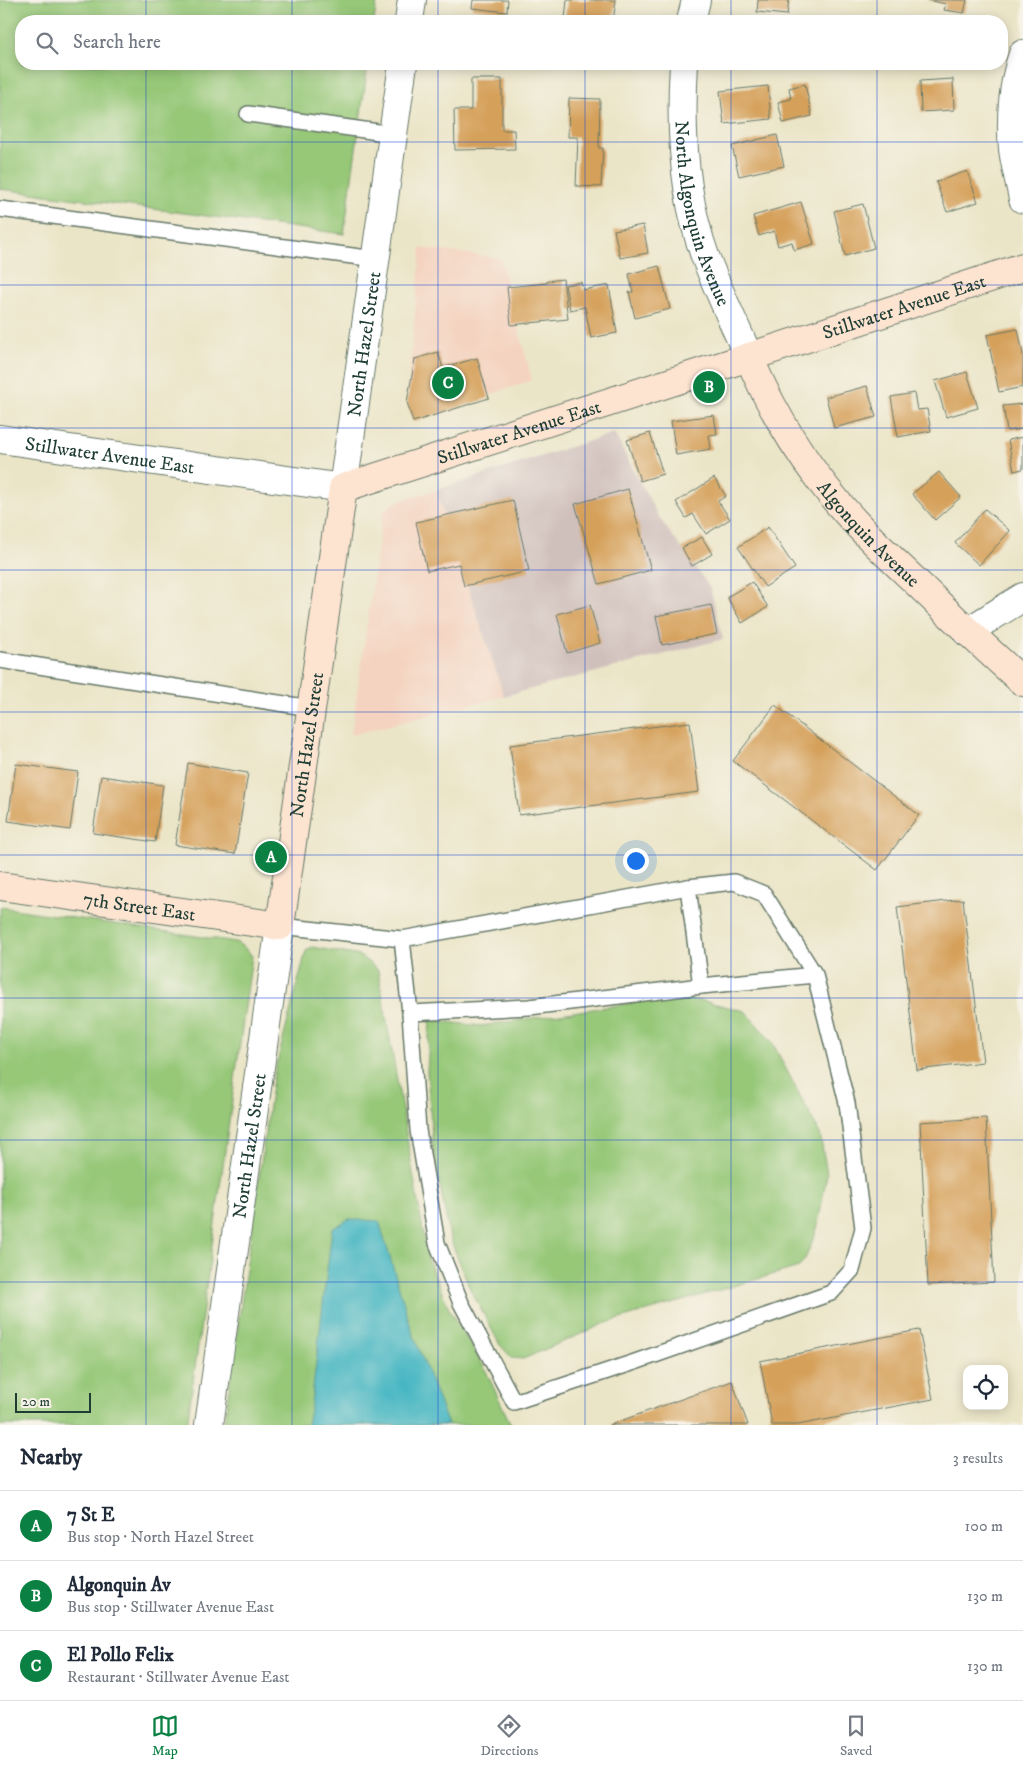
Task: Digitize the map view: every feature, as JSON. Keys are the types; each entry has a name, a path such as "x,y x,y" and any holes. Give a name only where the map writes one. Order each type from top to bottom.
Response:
{"street":[{"path":"410,15 412,0"},
{"path":"692,15 696,0"},
{"path":"1023,54 1017,72 1013,120 1013,149 1023,199"},
{"name":"North Hazel Street","path":"208,1425 402,70"},
{"name":"North Algonquin Avenue","path":"684,70 682,98 684,152 691,204 705,254 749,357"},
{"name":"Stillwater Avenue East","path":"0,439 343,488 1023,267"},
{"name":"Algonquin Avenue","path":"749,357 787,432 818,478 853,521 967,632 1023,682"},
{"path":"967,632 1023,597"},
{"name":"7th Street East","path":"0,886 280,926"}],"lane":[{"path":"248,114 393,134"},
{"path":"0,209 375,259"},
{"path":"0,660 311,708"},
{"path":"280,926 402,939 688,886 734,882 764,894 815,975 849,1112 863,1228 852,1270 831,1293 635,1362 514,1402 461,1303 437,1243 418,1130 410,1013 402,939"},
{"path":"688,886 701,986"},
{"path":"410,1013 529,1007 701,986 815,975"}],"shaded area":[{"path":"421,248 500,258 532,380 413,422 407,402"},
{"path":"614,433 658,516 710,588 723,639 504,696 436,490"},
{"path":"436,490 504,696 351,735 383,513 391,504"}],"green space":[{"path":"0,0 377,0 375,15 15,15 15,70 367,70 344,234 0,189"},
{"path":"0,907 236,942 252,956 187,1425 0,1425"},
{"path":"312,947 360,956 378,970 428,1260 450,1311 484,1367 511,1425 224,1425 273,1078 306,951"},
{"path":"665,998 703,1001 745,1011 772,1042 820,1134 827,1174 817,1229 806,1257 799,1267 606,1323 523,1359 512,1358 500,1345 470,1289 450,1238 433,1149 427,1071 430,1020 481,1026"}],"water":[{"path":"349,1219 379,1221 412,1331 448,1425 307,1425 332,1229"}],"building":[{"path":"473,0 508,0 507,12 472,8"},
{"path":"567,0 616,0 614,15 565,15"},
{"path":"758,0 789,0 787,15 757,12"},
{"path":"927,0 967,0 964,13 944,10 946,4"},
{"path":"471,79 502,79 502,130 514,130 515,149 455,150 454,110 471,110"},
{"path":"953,79 954,110 921,112 920,81"},
{"path":"805,84 812,116 783,123 778,102 791,99 789,88"},
{"path":"768,86 771,119 724,124 720,91"},
{"path":"569,98 600,99 599,148 603,148 601,187 576,186 578,137 568,137"},
{"path":"777,135 784,166 739,176 732,146"},
{"path":"967,171 978,202 947,212 936,182"},
{"path":"801,202 814,244 794,250 792,242 778,246 774,231 759,236 753,216"},
{"path":"863,204 874,248 845,256 834,211"},
{"path":"643,225 648,253 620,258 614,230"},
{"path":"659,266 670,309 635,318 629,292 633,292 629,274"},
{"path":"563,279 568,319 511,325 507,287 547,283 547,281"},
{"path":"581,282 583,290 609,285 617,333 591,338 585,307 570,310 565,285"},
{"path":"1018,329 1023,354 1023,387 999,392 987,335"},
{"path":"438,352 443,368 477,358 489,398 413,422 407,402 415,359"},
{"path":"967,372 978,408 946,417 935,381"},
{"path":"867,386 876,417 834,428 826,397"},
{"path":"914,393 917,410 927,409 931,431 898,437 891,397"},
{"path":"1023,404 1023,429 1007,431 1003,406"},
{"path":"714,415 717,434 709,435 711,449 676,455 671,421"},
{"path":"650,433 663,474 640,481 627,440"},
{"path":"1023,437 1023,469 1014,471 1008,440"},
{"path":"939,472 961,497 935,520 912,494"},
{"path":"714,478 726,496 718,501 730,519 706,534 693,514 686,518 676,502"},
{"path":"628,489 651,570 599,584 575,504"},
{"path":"513,500 529,571 464,586 459,564 427,571 416,522"},
{"path":"985,509 1010,531 979,565 955,543"},
{"path":"768,527 795,568 765,587 738,547"},
{"path":"702,537 712,554 692,566 682,548"},
{"path":"752,582 768,607 742,623 727,597"},
{"path":"590,605 600,643 567,653 557,614"},
{"path":"711,605 717,634 662,645 656,616"},
{"path":"775,705 919,815 877,870 733,761"},
{"path":"690,722 699,792 519,815 510,745"},
{"path":"188,763 248,773 235,854 175,845"},
{"path":"16,764 78,772 70,830 8,821"},
{"path":"101,776 163,785 155,842 93,833"},
{"path":"963,899 983,1062 917,1070 897,907"},
{"path":"986,1118 994,1282 928,1285 920,1122"},
{"path":"919,1330 933,1399 798,1425 772,1425 760,1361"},
{"path":"732,1381 748,1425 609,1425"}],"place":[{"name":"El Pollo Felix","path":"448,383"},
{"name":"Algonquin Av","path":"709,387"},
{"name":"7 St E","path":"271,857"}]}
